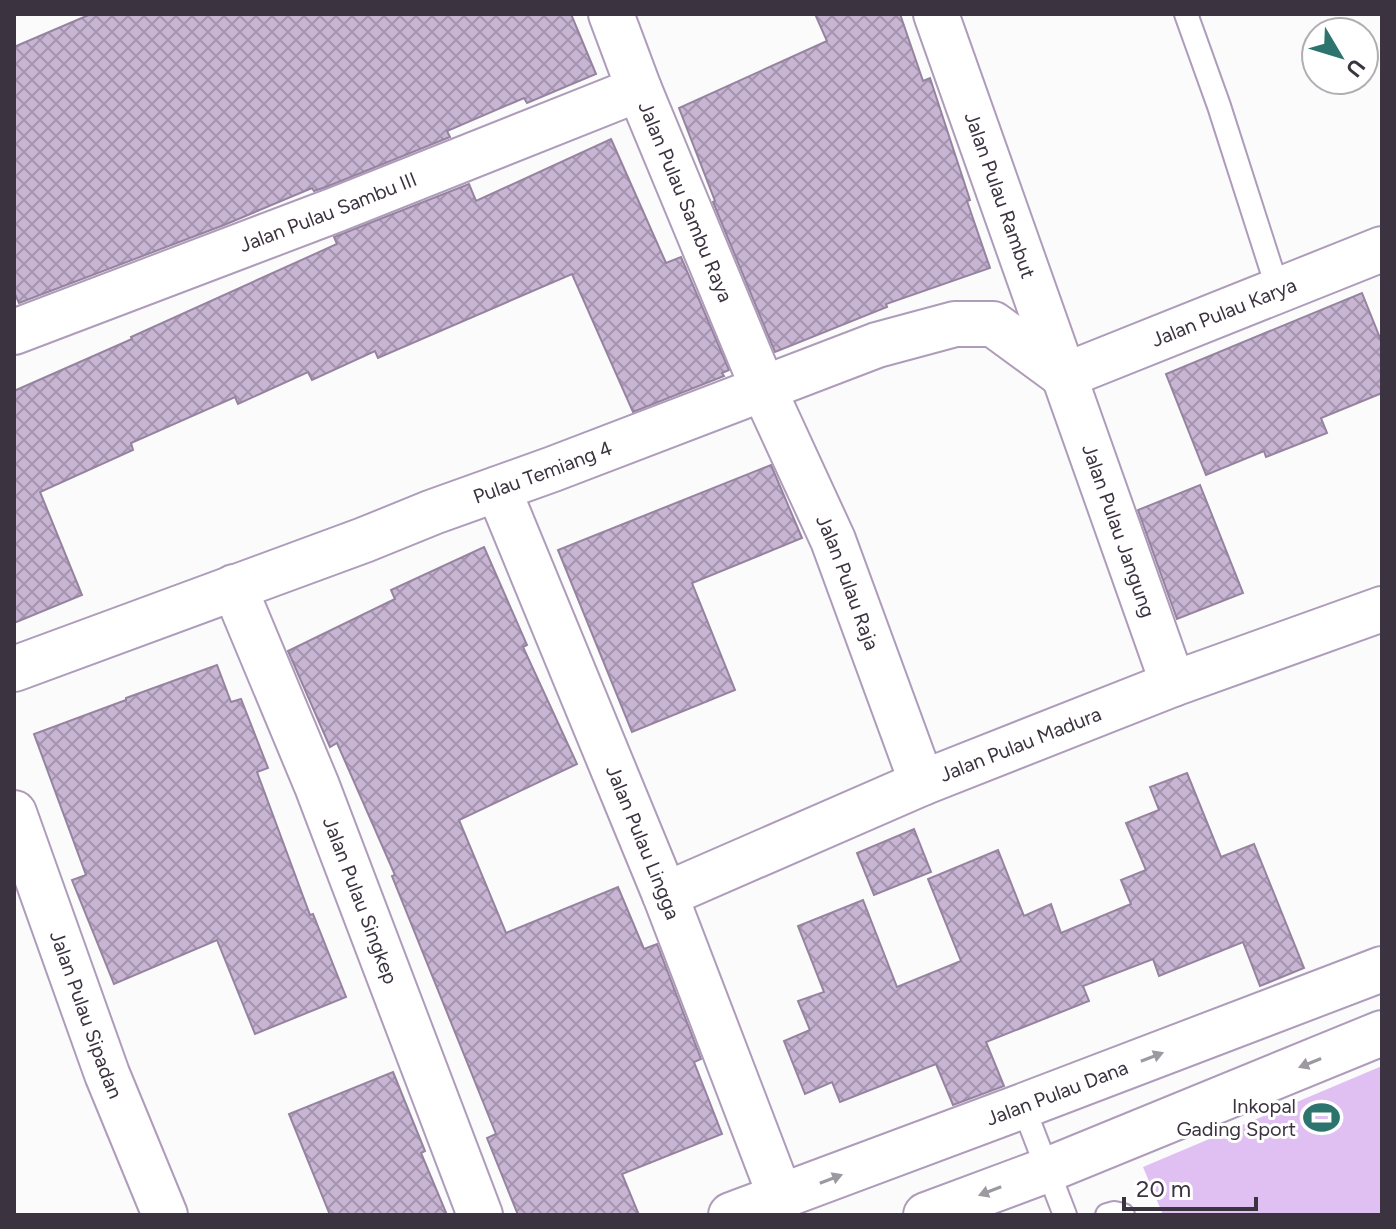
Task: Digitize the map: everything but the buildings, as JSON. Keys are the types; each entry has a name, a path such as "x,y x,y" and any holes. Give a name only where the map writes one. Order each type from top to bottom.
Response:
{"street":[{"name":"Jalan Pulau Sambu Raya","path":"611,14 763,388"},
{"name":"Jalan Pulau Rambut","path":"936,14 1064,376"},
{"name":"Jalan Pulau Sambu III","path":"14,332 335,210 639,89"},
{"name":"Jalan Pulau Karya","path":"1064,376 1382,249"},
{"name":"Pulau Temiang 4","path":"14,669 877,345 955,324 993,324 1064,376"},
{"name":"Jalan Pulau Jangung","path":"1064,376 1173,684"},
{"name":"Jalan Pulau Raja","path":"763,388 833,540 922,783"},
{"name":"Jalan Pulau Lingga","path":"498,489 665,895 781,1198"},
{"name":"Jalan Pulau Singkep","path":"234,587 317,786 480,1215"},
{"name":"Jalan Pulau Madura","path":"665,895 922,783 1173,684 1382,609"},
{"name":"Jalan Pulau Sipadan","path":"14,813 107,1074 165,1215"},
{"name":"Jalan Pulau Dana","path":"731,1215 1382,969"},
{"path":"926,1215 1047,1170 1382,1033"}],"lane":[{"path":"1186,14 1278,290"},
{"path":"1023,1106 1065,1215"},
{"path":"1107,1215 1123,1215"}],"shaded area":[{"name":"Inkopal Gading Sport","path":"1382,1066 1382,1215 1163,1215 1143,1167"}],"place":[{"name":"Inkopal Gading Sport","path":"1322,1117"}]}
